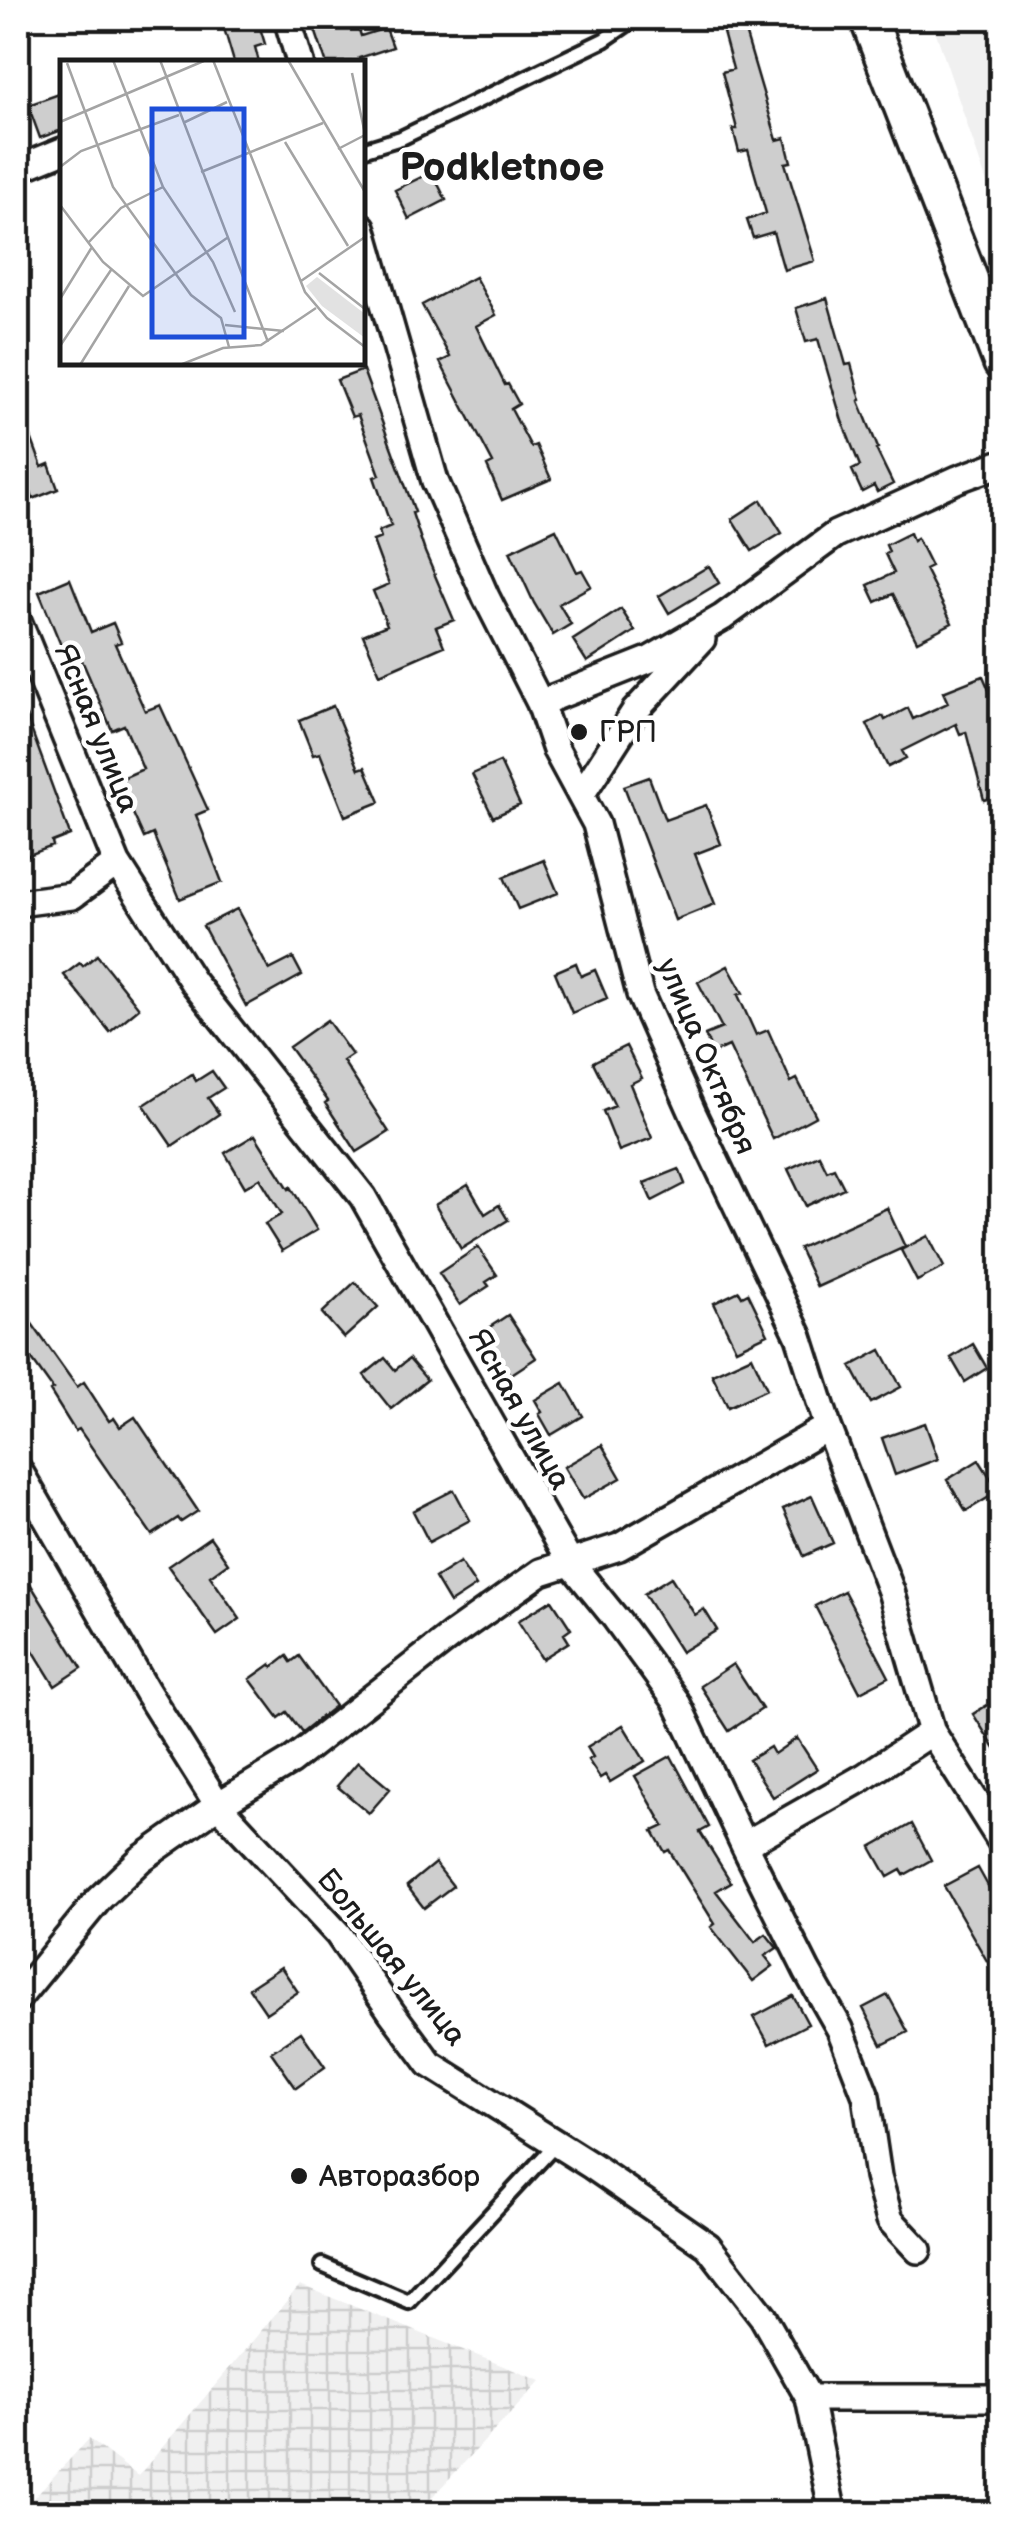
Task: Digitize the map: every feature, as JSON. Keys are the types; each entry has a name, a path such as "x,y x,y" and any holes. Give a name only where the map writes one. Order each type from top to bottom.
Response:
{"main road":[{"path":"868,18 1002,363"}],"street":[{"path":"287,18 299,60"},
{"path":"18,170 60,152"},
{"name":"улица Октября","path":"365,237 435,482 486,597 540,703 556,750 596,824 640,994 799,1336 828,1427 891,1591 932,1732 1002,1844"},
{"path":"540,703 651,659 723,617 836,534 1002,463"},
{"path":"580,795 636,711 723,617"},
{"name":"Ясная улица","path":"18,620 117,863 193,982 363,1197 569,1562 676,1701 744,1845 840,2030 866,2096 878,2177 890,2220 918,2250"},
{"path":"18,904 72,896 117,863"},
{"path":"18,1998 99,1899 140,1859 291,1762 452,1635 541,1572 619,1547 828,1427"},
{"name":"Большая улица","path":"18,1469 218,1806 338,1934 430,2064 708,2246 763,2317 808,2398 833,2514"},
{"path":"744,1845 864,1777 932,1732"},
{"path":"808,2398 1002,2398"}],"lane":[{"path":"365,149 401,138 604,40 636,18"},
{"path":"322,2266 409,2302 556,2144"}],"shaded area":[{"path":"931,18 1001,18 1001,181 988,186"},
{"path":"300,2285 541,2381 417,2513 19,2513 89,2439 138,2476"}],"building":[{"path":"221,18 257,18 265,44 255,47 258,60 233,60"},
{"path":"311,18 355,18 361,36 386,28 393,47 360,60 325,60"},
{"path":"719,18 741,18 777,140 785,138 791,162 785,163 815,261 784,270 773,232 753,238 747,220 766,213 748,150 739,152 733,129 737,129 722,72 733,69"},
{"path":"60,94 60,131 40,138 28,105"},
{"path":"432,172 446,200 409,219 395,190"},
{"path":"475,277 496,315 476,326 505,385 508,384 519,404 511,409 531,447 536,445 551,479 502,500 487,466 493,463 440,362 450,357 422,305"},
{"path":"827,298 846,365 851,364 859,401 893,484 877,492 874,486 862,492 852,470 860,466 818,339 806,342 796,308"},
{"path":"363,370 415,512 412,513 425,552 454,620 436,627 444,646 380,674 363,635 387,625 373,591 389,584 373,541 381,538 379,531 391,526 374,477 380,475 358,415 352,417 337,380"},
{"path":"18,407 42,467 49,464 58,489 33,499 31,493 18,498"},
{"path":"761,500 782,533 752,551 732,519"},
{"path":"556,529 577,572 582,570 591,586 559,604 571,624 553,635 510,551"},
{"path":"910,533 913,541 917,538 931,566 925,569 952,623 917,641 893,594 876,602 868,585 894,573 885,554 889,552 886,545"},
{"path":"709,566 719,583 669,613 659,596"},
{"path":"70,579 91,632 113,623 121,642 115,644 145,711 160,705 208,810 196,815 222,882 180,899 153,834 144,838 118,780 143,769 124,725 112,730 72,644 62,648 39,592"},
{"path":"621,609 635,631 587,662 573,640"},
{"path":"983,676 1002,720 1002,795 984,800 966,732 960,734 956,724 902,751 906,758 888,767 867,724 908,708 913,719 948,703 943,692"},
{"path":"18,699 70,835 18,859 18,827 27,824 18,799"},
{"path":"333,706 359,769 365,767 380,802 345,816 320,753 313,755 299,720"},
{"path":"500,762 520,805 493,817 472,774"},
{"path":"649,777 665,820 706,805 721,844 695,854 715,904 675,920 624,786"},
{"path":"544,860 558,893 518,909 504,877"},
{"path":"237,909 269,970 293,958 302,975 246,1006 203,926"},
{"path":"97,955 139,1008 110,1032 64,975"},
{"path":"576,963 581,976 595,970 607,998 572,1013 555,972"},
{"path":"728,966 743,993 738,995 756,1035 768,1030 791,1082 797,1079 816,1116 773,1139 729,1046 713,1053 705,1035 722,1028 698,982"},
{"path":"327,1020 352,1055 343,1061 389,1132 357,1152 325,1103 328,1101 289,1047"},
{"path":"626,1046 642,1078 630,1084 652,1138 619,1151 603,1111 615,1106 593,1062"},
{"path":"212,1071 224,1088 208,1098 219,1114 172,1146 144,1105 192,1074 196,1081"},
{"path":"255,1135 317,1230 282,1251 265,1224 282,1214 260,1178 245,1187 225,1153"},
{"path":"819,1155 827,1171 834,1168 844,1188 806,1206 788,1169"},
{"path":"679,1169 685,1184 652,1201 644,1183"},
{"path":"468,1185 485,1214 499,1205 508,1220 461,1249 435,1205"},
{"path":"887,1208 905,1247 817,1287 799,1248"},
{"path":"928,1236 944,1267 917,1281 901,1250"},
{"path":"478,1247 497,1275 486,1282 489,1286 460,1305 439,1273"},
{"path":"355,1282 378,1307 344,1338 322,1313"},
{"path":"739,1291 742,1296 748,1293 768,1334 736,1349 714,1303"},
{"path":"18,1304 77,1387 84,1382 109,1421 114,1418 120,1427 135,1417 198,1511 181,1522 178,1518 152,1535 79,1429 75,1431 50,1391 53,1389 18,1340"},
{"path":"508,1315 536,1358 510,1375 482,1332"},
{"path":"973,1344 987,1368 965,1382 951,1358"},
{"path":"881,1350 901,1387 871,1403 851,1366"},
{"path":"752,1356 767,1389 728,1407 712,1374"},
{"path":"385,1358 395,1370 409,1359 427,1380 391,1409 364,1375"},
{"path":"564,1383 583,1416 551,1435 535,1400"},
{"path":"925,1423 938,1459 895,1475 882,1438"},
{"path":"602,1445 621,1478 583,1499 564,1467"},
{"path":"979,1460 999,1491 966,1511 947,1480"},
{"path":"454,1490 470,1520 429,1542 413,1511"},
{"path":"812,1496 833,1543 804,1556 783,1509"},
{"path":"210,1537 228,1563 210,1576 240,1619 217,1635 168,1566"},
{"path":"460,1562 476,1586 450,1603 435,1578"},
{"path":"18,1564 82,1668 55,1686 18,1626"},
{"path":"671,1577 695,1615 704,1609 717,1630 681,1652 644,1594"},
{"path":"844,1591 889,1677 860,1692 815,1606"},
{"path":"552,1600 571,1629 564,1634 569,1642 542,1659 518,1621"},
{"path":"287,1656 291,1662 299,1656 335,1706 302,1732 287,1712 279,1718 250,1679"},
{"path":"733,1664 762,1709 729,1731 700,1686"},
{"path":"1002,1696 1002,1760 973,1714"},
{"path":"623,1725 645,1761 610,1782 605,1775 600,1778 588,1760 593,1757 587,1747"},
{"path":"797,1738 817,1769 773,1797 749,1760 770,1747 774,1754"},
{"path":"671,1756 709,1827 700,1832 731,1882 716,1891 755,1942 766,1934 777,1948 765,1956 773,1966 753,1981 711,1927 715,1924 653,1831 664,1826 635,1776"},
{"path":"358,1762 390,1789 369,1813 337,1786"},
{"path":"912,1824 931,1860 904,1875 901,1870 888,1877 871,1847"},
{"path":"435,1863 453,1886 424,1908 407,1886"},
{"path":"978,1868 1002,1911 1002,1987 944,1886"},
{"path":"281,1967 298,1992 266,2013 249,1988"},
{"path":"888,1995 908,2032 882,2045 863,2008"},
{"path":"793,1996 808,2024 769,2044 754,2017"},
{"path":"301,2032 325,2067 296,2088 271,2052"}],"place":[{"name":"ГРП","path":"579,732"},
{"name":"Авторазбор","path":"299,2176"}],"district":[{"name":"Podkletnoe","path":"502,166"}]}
